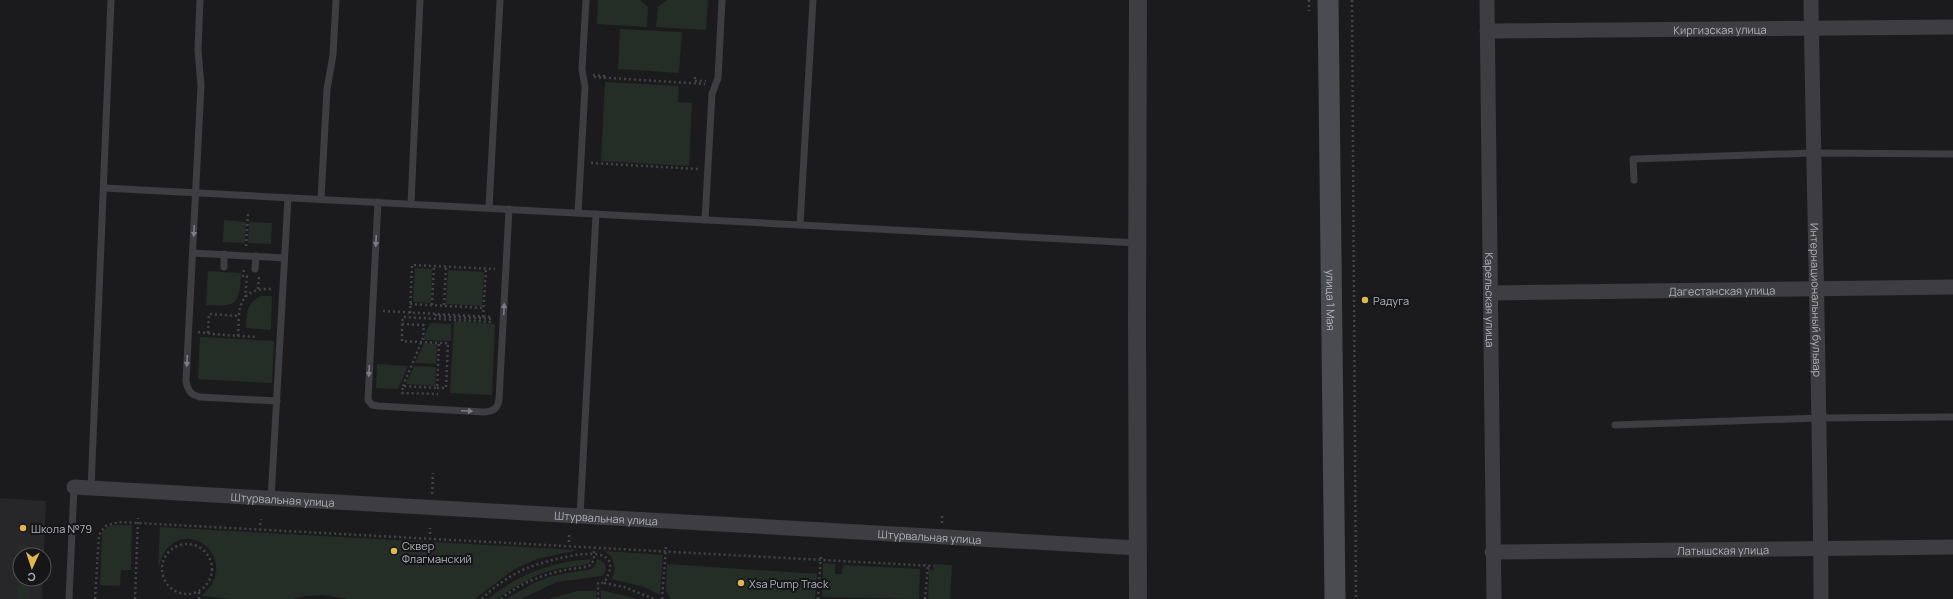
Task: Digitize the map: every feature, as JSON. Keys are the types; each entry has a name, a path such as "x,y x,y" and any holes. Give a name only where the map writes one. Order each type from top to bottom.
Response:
{"main road":[{"name":"улица 1 Мая","path":"1328,0 1335,599"}],"street":[{"path":"1138,0 1138,599"},
{"name":"Карельская улица","path":"1487,0 1491,293 1492,552 1494,599"},
{"name":"Интернациональный бульвар","path":"1811,0 1821,599"},
{"name":"Киргизская улица","path":"1487,31 1953,28"},
{"name":"Дагестанская улица","path":"1491,293 1953,287"},
{"name":"Штурвальная улица","path":"74,487 1138,548"},
{"name":"Латышская улица","path":"1492,552 1821,550 1953,547"}],"lane":[{"path":"91,488 111,0"},
{"path":"200,0 198,50 201,86 186,381 188,389 192,395 200,397 277,401"},
{"path":"321,199 327,88 333,55 336,0"},
{"path":"411,204 420,0"},
{"path":"489,208 500,0"},
{"path":"578,213 585,87 583,77 586,0"},
{"path":"705,220 712,94 718,78 722,0"},
{"path":"800,225 813,0"},
{"path":"1634,180 1633,159 1813,153 1953,154"},
{"path":"104,188 1138,243"},
{"path":"271,499 288,198"},
{"path":"378,202 372,311 372,353 368,400 372,405 484,412 494,410 497,406 509,209"},
{"path":"580,516 596,214"},
{"path":"193,253 284,258"},
{"path":"224,254 224,267"},
{"path":"256,256 257,271"},
{"path":"1615,425 1819,418 1953,416"},
{"path":"69,599 74,487"}],"path":[{"path":"1352,0 1356,599"},
{"path":"591,75 604,76 604,72"},
{"path":"583,77 716,84"},
{"path":"694,77 694,81 708,81"},
{"path":"581,163 708,170"},
{"path":"246,256 248,214"},
{"path":"410,313 412,265 495,269"},
{"path":"432,305 434,266"},
{"path":"444,305 446,267"},
{"path":"244,268 243,276 247,276 246,298"},
{"path":"483,317 486,269"},
{"path":"257,271 258,289"},
{"path":"238,336 240,308 246,298 250,293 258,289 273,290"},
{"path":"410,304 484,308"},
{"path":"372,311 492,317"},
{"path":"208,332 209,314 239,316"},
{"path":"402,386 446,388 448,343 402,341 403,317 495,322 496,319 436,316 436,314"},
{"path":"402,324 424,325 421,342 402,386 402,392 438,394"},
{"path":"201,333 208,332 211,334 257,337"},
{"path":"436,388 439,343"},
{"path":"432,495 433,473"},
{"path":"135,599 138,518"},
{"path":"260,525 261,519"},
{"path":"95,599 99,535 101,530 111,523 138,523 934,566"},
{"path":"430,528 430,534"},
{"path":"569,535 569,542"},
{"path":"199,592 182,594 175,591 164,578 162,570 163,562 166,554 172,548 188,544 196,545 209,555 212,563 212,572 206,586 199,592 199,599"},
{"path":"662,599 666,547"},
{"path":"501,599 522,585 539,577 589,566 594,560 594,548"},
{"path":"482,599 505,580 526,569 550,560 580,554 594,553 603,556 608,560 610,567 604,583"},
{"path":"818,599 821,555"},
{"path":"925,599 928,566"},
{"path":"598,599 598,583 624,587 654,599"}],"shaded area":[{"path":"598,0 640,0 648,7 647,27 597,24"},
{"path":"667,0 708,0 706,30 656,27 658,7"},
{"path":"620,29 682,32 679,73 618,69"},
{"path":"605,82 679,86 678,102 692,103 689,166 601,161"},
{"path":"224,220 246,222 245,243 223,242"},
{"path":"249,222 272,223 271,244 248,243"},
{"path":"415,268 432,269 431,303 413,302"},
{"path":"448,270 484,272 482,306 446,304"},
{"path":"208,271 241,273 239,291 235,301 231,304 225,305 206,305"},
{"path":"262,296 272,296 271,330 246,328 247,313 250,305 257,298"},
{"path":"454,321 495,324 492,395 450,393"},
{"path":"430,323 451,324 451,341 423,340"},
{"path":"200,337 274,341 272,383 198,379"},
{"path":"424,343 437,344 436,364 415,363"},
{"path":"377,364 408,366 398,389 376,388"},
{"path":"414,366 436,367 435,386 406,384"},
{"name":"Школа №79","path":"0,498 46,501 44,547 12,547 12,587 43,587 42,599 0,599"},
{"path":"112,525 132,525 131,570 121,570 120,586 100,585 102,532 107,527"},
{"path":"160,527 579,550 537,559 513,570 475,599 347,599 323,595 305,596 294,599 231,599 201,596 212,584 216,571 215,559 209,549 200,542 189,539 178,541 165,551 158,569"},
{"path":"18,546 30,546 30,547"},
{"path":"605,551 663,555 660,595 644,587 612,579 615,567 613,560"},
{"path":"591,559 589,563 585,565 556,569 540,574 511,589 497,599 488,599 524,576 536,571 562,563"},
{"path":"597,559 603,562 606,566 602,576 557,582 521,599 506,599 536,582 552,576 592,569 596,564"},
{"path":"823,563 835,564 835,574 842,574 843,565 920,569 919,599 822,597"},
{"name":"Xsa Pump Track","path":"667,564 817,574 815,599 671,599 666,591"},
{"path":"934,564 952,565 950,599 928,599 928,569 934,570"},
{"path":"17,587 29,587 29,599 17,599"},
{"path":"601,590 638,599 601,599"},
{"path":"577,591 596,591 596,599 549,599"}],"place":[{"name":"Радуга","path":"1365,300"},
{"name":"Школа №79","path":"23,528"},
{"name":"Сквер Флагманский","path":"394,551"},
{"name":"Xsa Pump Track","path":"741,583"}]}
